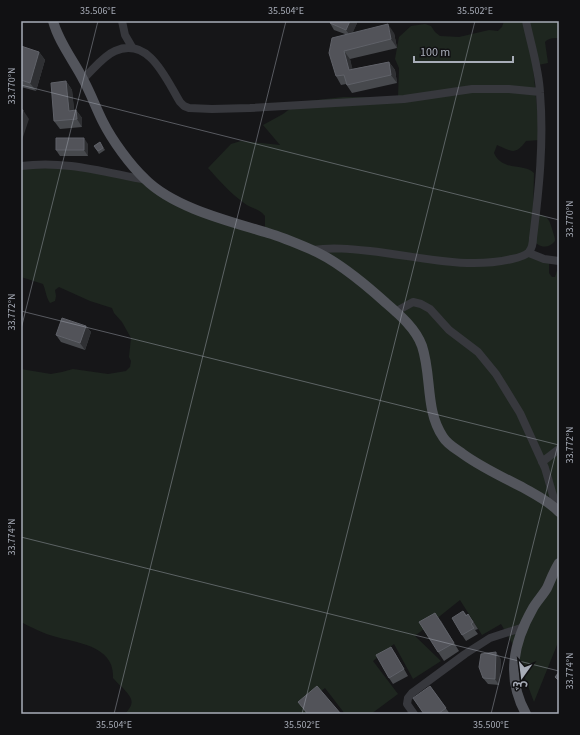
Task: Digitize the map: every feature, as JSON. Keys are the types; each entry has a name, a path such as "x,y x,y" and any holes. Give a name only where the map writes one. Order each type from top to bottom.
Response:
{"main road":[{"path":"53,21 57,33 83,79 104,124 130,162 146,180 164,194 190,207 219,218 270,233 312,250 336,264 360,281 395,312 416,335 422,347 435,424 444,440 470,459 532,493 558,511"},
{"path":"526,714 516,694 514,674 516,651 524,627 559,563"}],"street":[{"path":"122,21 125,35 132,47"},
{"path":"312,250 331,249 370,251 417,258 475,263 502,262 528,253 532,246 541,160 540,92 526,21"},
{"path":"83,79 104,58 116,50 132,47 147,53 158,66 180,102 189,108 271,108 340,102 404,99 472,89 509,89 540,92"},
{"path":"21,166 54,164 74,166 146,180"},
{"path":"528,253 544,259 559,261"},
{"path":"395,312 413,302 421,304 430,309 448,330 478,352 496,374 520,413 542,462 558,511"},
{"path":"542,462 559,449"},
{"path":"414,714 407,704 408,698 412,693 465,654 490,638 524,627"}],"shaded area":[{"path":"504,21 559,21 559,38 549,39 545,42 548,63 533,66 540,140 526,141 519,149 513,151 497,145 494,153 502,163 525,168 534,173 533,214 545,216 549,220 555,241 549,246 545,247 539,245 531,238 529,240 529,248 549,261 549,273 552,277 555,277 557,271 559,271 559,640 534,702 512,643 501,624 482,635 460,600 415,636 441,661 413,679 394,644 373,661 398,694 371,714 345,714 325,688 302,706 308,714 125,714 132,703 128,694 113,678 112,667 108,658 92,647 53,636 21,622 21,369 51,374 73,369 108,374 126,371 130,367 131,361 129,357 131,338 112,308 90,301 59,287 55,290 55,301 50,303 43,284 21,277 21,169 73,167 140,181 162,195 265,231 265,216 260,211 247,205 239,199 208,168 231,144 241,141 280,145 263,125 283,114 299,102 343,97 398,97 399,68 395,59 399,37 411,26 425,24 431,26 440,36 459,37 489,30 498,31 502,27"}],"building":[{"path":"331,21 350,21 346,30 330,23"},
{"path":"388,24 391,39 344,51 349,70 389,62 391,75 347,85 344,75 336,76 329,53 332,38"},
{"path":"21,46 39,52 30,83 21,80"},
{"path":"66,81 69,111 76,110 77,119 54,121 51,83"},
{"path":"56,138 84,138 84,150 56,150"},
{"path":"100,142 103,148 98,151 94,146"},
{"path":"62,318 86,326 80,343 56,335"},
{"path":"463,611 466,616 468,614 473,622 471,624 474,628 462,635 452,618"},
{"path":"435,613 454,643 438,652 419,622"},
{"path":"391,647 404,669 389,678 376,655"},
{"path":"496,652 495,679 483,678 479,667 481,654"},
{"path":"559,672 559,681 555,677"},
{"path":"317,686 341,714 308,714 298,702"},
{"path":"430,686 446,708 438,714 424,714 413,698"}]}
